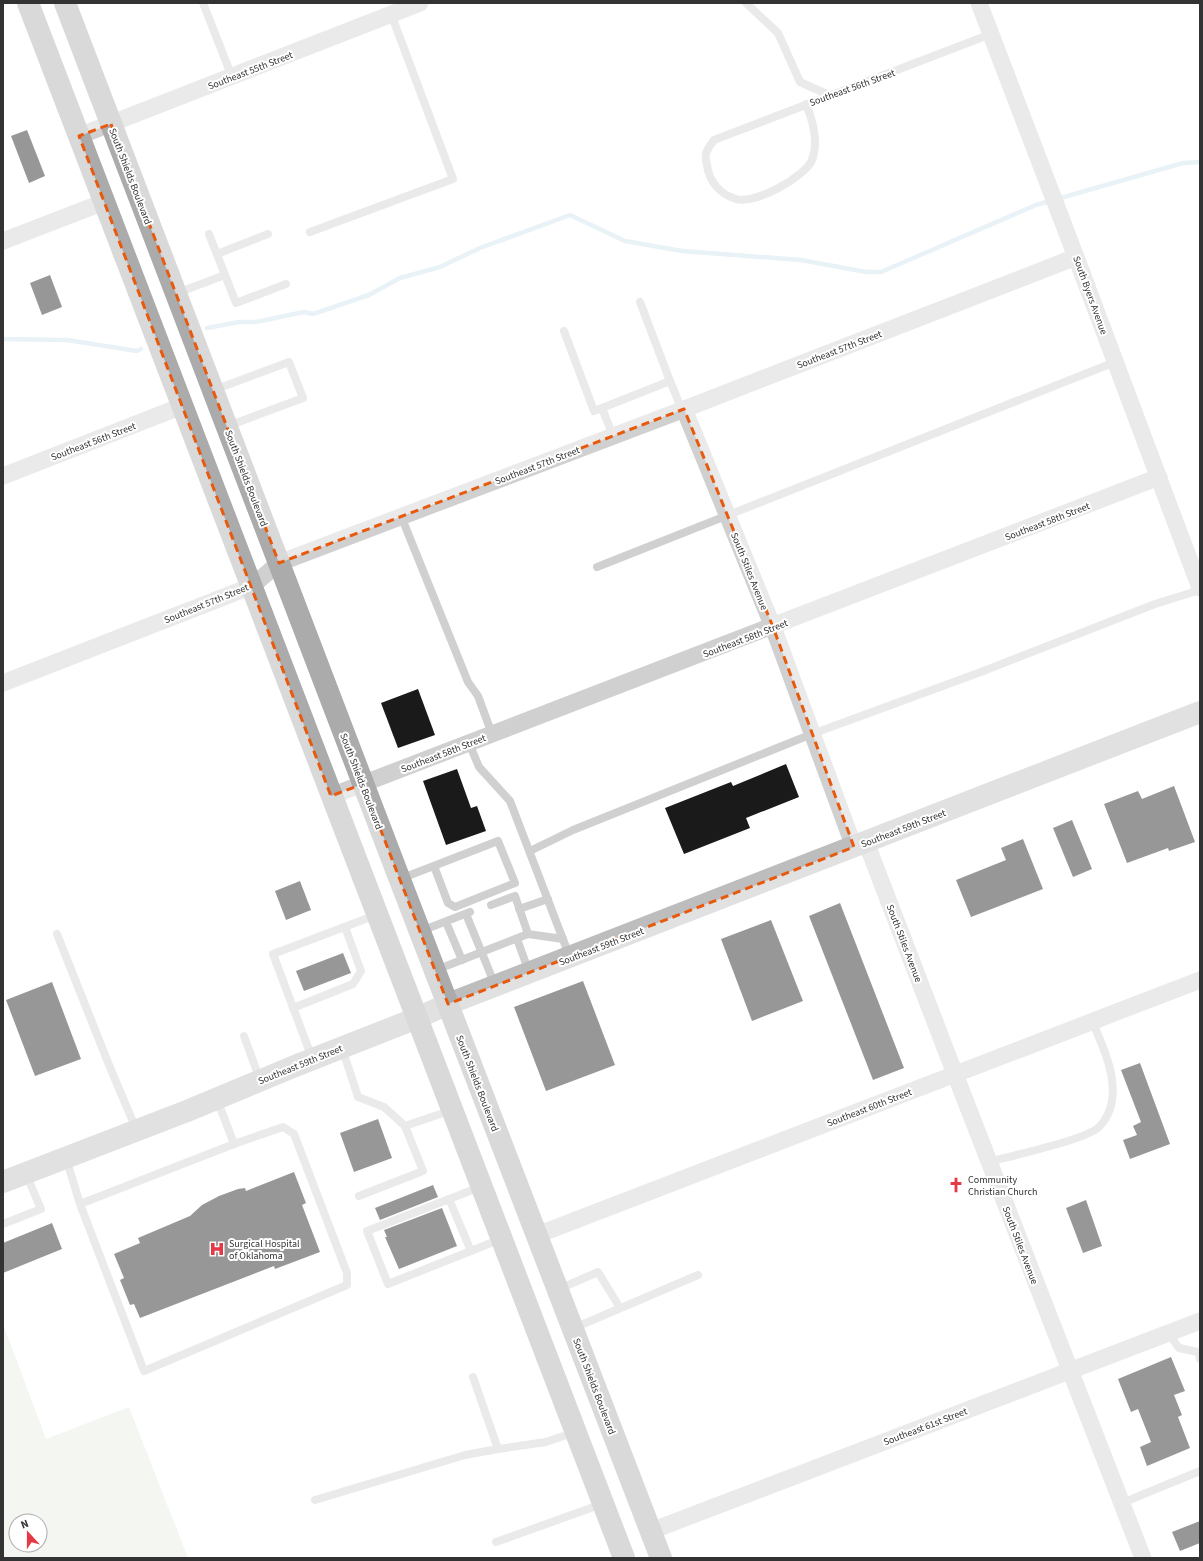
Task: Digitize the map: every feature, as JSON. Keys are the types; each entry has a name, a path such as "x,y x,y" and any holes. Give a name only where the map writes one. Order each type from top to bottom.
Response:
{"main road":[{"path":"28,3 624,1558"},
{"name":"South Shields Boulevard","path":"65,3 363,784 661,1558"},
{"name":"Southeast 59th Street","path":"3,1182 529,973 566,948 860,845 1200,712"},
{"path":"575,1432 608,1420"}],"street":[{"name":"Southeast 55th Street","path":"79,136 420,3"},
{"name":"South Byers Avenue","path":"979,3 1116,362 1200,589"},
{"path":"3,241 104,202"},
{"name":"Southeast 57th Street","path":"3,683 252,586 279,563 683,410 1076,257"},
{"name":"Southeast 56th Street","path":"3,476 182,406"},
{"name":"South Stiles Avenue","path":"683,410 773,627 812,734 860,845 955,1074 1143,1558"},
{"name":"Southeast 58th Street","path":"331,796 773,627 1159,477"},
{"name":"Southeast 60th Street","path":"537,1235 1200,980"},
{"name":"Southeast 61st Street","path":"651,1531 1200,1321"}],"lane":[{"path":"203,3 232,77"},
{"path":"746,3 778,33 800,82 829,95"},
{"path":"310,232 453,179 391,14"},
{"name":"Southeast 56th Street","path":"806,104 813,122 814,148 811,161 792,180 766,195 738,200 716,188 708,176 706,154 714,140 806,104 829,95 991,34"},
{"path":"210,234 236,303 286,284"},
{"path":"217,254 268,234"},
{"path":"176,294 225,275"},
{"path":"640,302 670,381 683,410"},
{"path":"564,331 594,412 670,381"},
{"path":"213,391 290,362 303,398 227,426"},
{"path":"597,567 1116,362"},
{"path":"602,408 613,436"},
{"path":"401,516 468,682 478,696 492,734"},
{"path":"530,851 573,830 812,734 981,672 1155,604 1200,589"},
{"path":"469,743 479,767 510,801 566,948"},
{"path":"400,880 434,866 498,841 515,883 455,907 448,903 434,866"},
{"path":"491,905 515,896 528,934"},
{"path":"519,909 548,899"},
{"path":"420,932 468,913 481,953 496,986"},
{"path":"312,1059 273,954 377,915"},
{"path":"446,922 462,960"},
{"path":"293,1008 353,984 362,971 345,927"},
{"path":"58,934 108,1065 136,1130"},
{"path":"435,971 528,934 566,948"},
{"path":"517,939 529,973"},
{"path":"989,1162 1082,1137 1098,1128 1109,1113 1112,1095 1111,1073 1103,1045 1092,1021"},
{"path":"244,1036 260,1080"},
{"path":"342,1047 358,1097 384,1107 405,1126 423,1171 359,1196"},
{"path":"217,1098 234,1144"},
{"path":"405,1126 452,1110"},
{"path":"66,1158 80,1204 144,1371 347,1285 347,1273 294,1134 283,1127 234,1144 80,1204"},
{"path":"3,1224 41,1209 26,1173"},
{"path":"481,1186 367,1231 388,1284 502,1239"},
{"path":"449,1199 471,1251"},
{"path":"558,1289 598,1272 620,1308"},
{"path":"573,1328 698,1275"},
{"path":"1168,1333 1178,1348 1198,1352 1200,1359"},
{"path":"473,1377 498,1449"},
{"path":"315,1500 465,1455 546,1442 575,1432"},
{"path":"1122,1503 1200,1471"},
{"path":"496,1542 603,1504"}],"highlighted area":[{"path":"111,124 279,563 684,409 773,627 854,847 448,1004 363,784 331,796 79,136"}],"shaded area":[{"path":"3,1324 46,1439 129,1407 188,1558 3,1558"}],"building":[{"path":"27,130 45,176 29,183 11,136"},
{"path":"50,275 62,307 42,315 30,283"},
{"path":"418,689 435,735 398,748 381,703"},
{"path":"786,764 799,797 746,818 750,828 684,854 665,808 731,782 733,786"},
{"path":"457,769 471,808 477,806 486,831 446,845 423,781"},
{"path":"1174,786 1195,842 1169,851 1168,848 1127,863 1104,804 1138,791 1142,799"},
{"path":"1072,820 1092,869 1073,877 1053,828"},
{"path":"1023,839 1043,889 971,917 956,880 1006,860 1001,848"},
{"path":"300,881 311,910 286,920 275,891"},
{"path":"840,903 904,1068 873,1080 809,916"},
{"path":"771,920 803,1001 752,1021 721,939"},
{"path":"343,953 351,973 304,991 296,971"},
{"path":"583,981 615,1065 546,1091 514,1007"},
{"path":"52,982 81,1059 35,1076 6,1000"},
{"path":"1140,1063 1170,1144 1130,1159 1123,1140 1137,1135 1133,1126 1141,1122 1121,1070"},
{"path":"378,1119 392,1158 354,1172 340,1133"},
{"path":"294,1172 306,1203 302,1205 320,1252 275,1269 274,1266 140,1318 134,1304 130,1305 120,1280 124,1278 114,1254 140,1243 138,1238 190,1216 202,1205 219,1196 238,1189 245,1188 246,1191"},
{"path":"433,1185 438,1197 380,1220 375,1208"},
{"path":"1086,1200 1102,1246 1083,1253 1066,1208"},
{"path":"442,1208 457,1246 399,1269 385,1237 387,1237 384,1230"},
{"path":"52,1223 62,1249 3,1273 3,1243"},
{"path":"1171,1357 1185,1391 1174,1395 1182,1415 1178,1417 1190,1448 1147,1466 1140,1447 1151,1442 1138,1409 1131,1412 1118,1379"},
{"path":"1200,1521 1200,1543 1180,1551 1172,1532"}],"waterway":[{"path":"207,328 239,322 256,322 304,312 313,314 369,295 400,278 440,267 480,248 570,215 625,241 682,251 801,260 866,272 881,272 1036,205 1183,163 1200,162"},
{"path":"3,339 67,340 137,351 141,349"}],"place":[{"name":"Community Christian Church","path":"956,1185"},
{"name":"Surgical Hospital of Oklahoma","path":"217,1249"}]}
